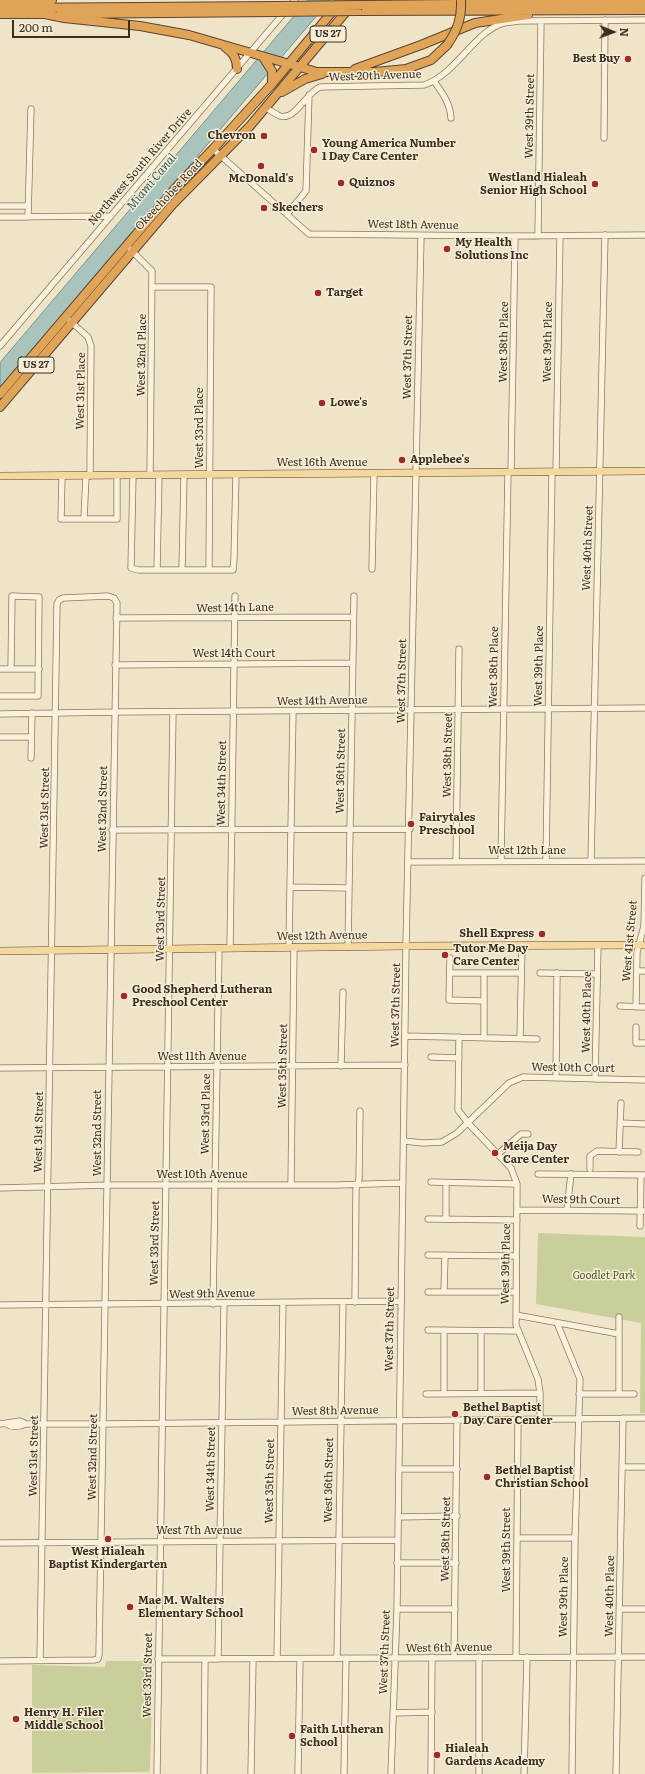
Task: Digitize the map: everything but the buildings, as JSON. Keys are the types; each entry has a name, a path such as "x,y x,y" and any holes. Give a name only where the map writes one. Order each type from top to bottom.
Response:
{"highway":[{"path":"0,0 52,0"},
{"name":"Okeechobee Road","path":"0,407 69,320 130,248 179,184 214,149 272,84 284,63 342,0"},
{"path":"45,14 64,18 140,26 219,43 300,68 328,73 406,69 431,60 447,45 458,28 461,12 461,0"},
{"path":"0,14 275,9 358,5 645,2"},
{"path":"358,5 573,10 645,10"},
{"name":"Okeechobee Road","path":"130,248 221,156 358,5"},
{"path":"0,8 275,9"},
{"path":"346,72 421,45 475,23 509,17 573,10"},
{"path":"219,43 232,53 237,62 237,68"},
{"path":"257,55 272,71 272,84"},
{"path":"275,97 305,79 328,73"},
{"name":"Okeechobee Road","path":"0,394 69,320"}],"main road":[{"name":"West 16th Avenue","path":"0,476 645,471"},
{"name":"West 12th Avenue","path":"0,951 171,948 643,945"}],"street":[{"name":"Northwest South River Drive","path":"0,346 237,68 257,55 295,0"},
{"path":"604,138 605,20"},
{"name":"West 20th Avenue","path":"266,108 281,116 287,116 294,113 313,90 320,88 415,86 434,81 444,75 477,42 496,26 511,22 645,20"},
{"name":"West 39th Street","path":"538,236 541,21"},
{"path":"434,81 446,98 451,118"},
{"path":"287,214 306,191 309,95"},
{"path":"28,217 31,109"},
{"name":"West 18th Avenue","path":"214,149 309,234 420,236 645,235"},
{"path":"0,206 28,206"},
{"path":"0,217 110,216"},
{"name":"West 40th Street","path":"591,861 605,235"},
{"name":"West 37th Street","path":"391,1774 398,1540 406,946 410,829 420,236"},
{"name":"West 38th Place","path":"501,861 515,236"},
{"name":"West 39th Place","path":"546,861 548,709 560,236"},
{"name":"West 32nd Place","path":"130,248 152,271 150,475"},
{"name":"West 33rd Place","path":"152,287 211,287 209,570"},
{"name":"West 31st Place","path":"69,320 88,337 91,346 88,476 84,518"},
{"path":"372,569 374,473"},
{"path":"132,475 131,568 138,570 233,570 236,474"},
{"path":"62,476 61,518 117,519 118,475"},
{"path":"157,570 159,475"},
{"path":"182,570 184,475"},
{"path":"0,696 38,696 39,597 12,596 11,669"},
{"name":"West 32nd Street","path":"40,1660 94,1660 98,1659 99,1655 108,1185 112,830 115,712 114,665 116,608 114,598 108,596 64,598 59,600 57,604"},
{"name":"West 34th Street","path":"230,948 235,596"},
{"name":"West 36th Street","path":"348,947 354,596"},
{"name":"West 31st Street","path":"40,1660 51,950 57,713 57,604"},
{"name":"West 14th Lane","path":"116,618 353,617"},
{"name":"West 38th Street","path":"456,862 459,649"},
{"name":"West 14th Court","path":"114,665 353,664"},
{"path":"0,669 39,669"},
{"name":"West 14th Avenue","path":"0,714 645,708"},
{"name":"West 35th Street","path":"291,1185 293,1066 290,887 293,711"},
{"name":"West 33rd Street","path":"157,1774 171,948 173,712"},
{"path":"30,758 32,713"},
{"path":"0,737 31,737"},
{"path":"112,830 410,829"},
{"name":"West 12th Lane","path":"408,862 645,861"},
{"name":"West 41st Street","path":"636,1007 637,952 643,945 645,878"},
{"path":"290,887 349,888"},
{"name":"West 40th Place","path":"595,1079 598,945"},
{"path":"520,1038 522,946"},
{"name":"West 33rd Place","path":"213,1304 219,948"},
{"path":"450,958 449,1000 484,1001"},
{"path":"637,970 645,970"},
{"path":"450,973 521,973"},
{"path":"484,973 484,1038"},
{"path":"540,973 597,974"},
{"path":"556,1078 558,973"},
{"path":"341,1066 342,992"},
{"path":"620,1006 645,1007"},
{"path":"636,1026 636,1043 645,1043"},
{"path":"405,1036 537,1039"},
{"path":"459,1037 458,1110 468,1123"},
{"path":"431,1057 458,1058"},
{"name":"West 11th Avenue","path":"0,1068 405,1065"},
{"name":"West 10th Court","path":"404,1141 423,1143 442,1142 457,1133 509,1083 523,1077 645,1080"},
{"path":"619,1152 621,1103"},
{"path":"355,1302 356,1189 359,1179 360,1111"},
{"name":"West 39th Place","path":"468,1123 511,1168 517,1184 515,1292 516,1326 538,1379 540,1393 540,1420"},
{"path":"620,1123 645,1124"},
{"path":"498,1154 521,1134 528,1134"},
{"path":"590,1169 590,1156 598,1151 638,1152"},
{"path":"538,1174 643,1175 643,1211 640,1226"},
{"path":"567,1210 571,1174"},
{"path":"431,1182 517,1184"},
{"name":"West 10th Avenue","path":"0,1188 48,1188 108,1185 357,1185 403,1183"},
{"path":"446,1183 446,1219"},
{"name":"West 9th Court","path":"517,1210 643,1211"},
{"path":"428,1219 517,1220"},
{"path":"428,1255 516,1256"},
{"path":"444,1291 445,1255"},
{"path":"428,1292 515,1292"},
{"name":"West 9th Avenue","path":"0,1306 401,1301"},
{"name":"West 36th Street","path":"337,1658 343,1302"},
{"name":"West 35th Street","path":"277,1659 283,1303"},
{"name":"West 34th Street","path":"218,1659 224,1304"},
{"path":"516,1315 619,1334"},
{"path":"619,1394 620,1317"},
{"name":"West 39th Place","path":"557,1323 580,1378 575,1538 572,1774"},
{"path":"428,1330 518,1331"},
{"path":"444,1330 444,1394"},
{"path":"481,1394 482,1331"},
{"path":"426,1394 540,1393"},
{"path":"580,1394 634,1394"},
{"name":"West 40th Place","path":"616,1774 623,1418"},
{"name":"West 8th Avenue","path":"3,1424 11,1427 26,1424 579,1420 645,1418"},
{"name":"West 38th Street","path":"454,1657 458,1420"},
{"name":"West 39th Street","path":"516,1657 518,1420"},
{"path":"622,1468 645,1467"},
{"path":"399,1469 457,1469"},
{"path":"398,1517 457,1516"},
{"path":"517,1538 575,1538"},
{"name":"West 7th Avenue","path":"0,1542 161,1542 338,1539 398,1540"},
{"path":"397,1562 456,1563"},
{"path":"396,1609 455,1609"},
{"path":"620,1609 645,1609"},
{"path":"431,1774 432,1657"},
{"name":"West 6th Avenue","path":"158,1660 432,1657 645,1657"},
{"path":"479,1657 479,1774"},
{"path":"524,1774 526,1657"},
{"path":"344,1774 346,1658"},
{"path":"204,1774 205,1659"},
{"path":"251,1774 253,1659"},
{"path":"298,1774 300,1659"},
{"path":"0,1661 40,1660"},
{"path":"393,1713 432,1712"}],"green space":[{"name":"Goodlet Park","path":"538,1233 645,1237 645,1413 640,1413 641,1323 536,1304"},
{"path":"106,1661 153,1661 149,1772 32,1773 32,1665 105,1667"}],"water":[{"path":"308,0 330,0 0,389 0,363"}],"place":[{"name":"Best Buy","path":"628,59"},
{"name":"Chevron","path":"264,136"},
{"name":"Young America Number 1 Day Care Center","path":"314,150"},
{"name":"McDonald's","path":"261,166"},
{"name":"Quiznos","path":"341,183"},
{"name":"Westland Hialeah Senior High School","path":"595,184"},
{"name":"Skechers","path":"264,208"},
{"name":"My Health Solutions Inc","path":"447,249"},
{"name":"Target","path":"318,293"},
{"name":"Lowe's","path":"322,403"},
{"name":"Applebee's","path":"402,460"},
{"name":"Fairytales Preschool","path":"411,824"},
{"name":"Shell Express","path":"542,934"},
{"name":"Tutor Me Day Care Center","path":"445,955"},
{"name":"Good Shepherd Lutheran Preschool Center","path":"124,996"},
{"name":"Meija Day Care Center","path":"495,1153"},
{"name":"Bethel Baptist Day Care Center","path":"455,1414"},
{"name":"Bethel Baptist Christian School","path":"487,1477"},
{"name":"West Hialeah Baptist Kindergarten","path":"108,1539"},
{"name":"Mae M. Walters Elementary School","path":"130,1607"},
{"name":"Henry H. Filer Middle School","path":"16,1719"},
{"name":"Faith Lutheran School","path":"292,1736"},
{"name":"Hialeah Gardens Academy","path":"437,1755"}],"water label":[{"name":"Miami Canal","path":"152,182"}]}
